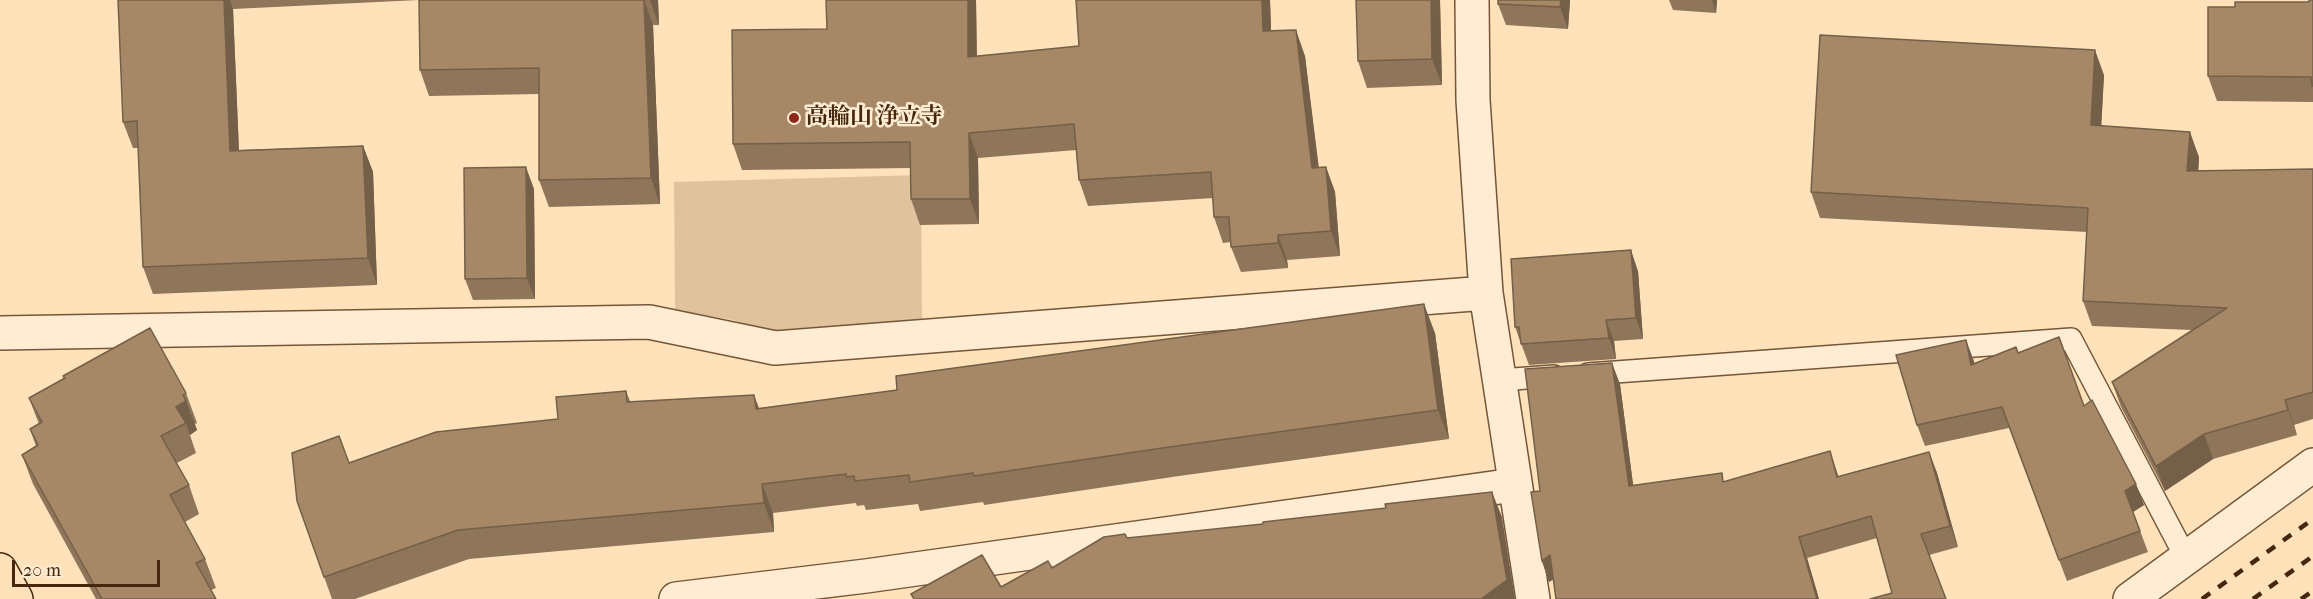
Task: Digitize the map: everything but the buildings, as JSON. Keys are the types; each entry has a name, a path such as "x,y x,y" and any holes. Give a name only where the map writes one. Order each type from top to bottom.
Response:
{"main road":[{"path":"0,570 16,599"}],"street":[{"path":"1472,0 1473,100 1486,293 1533,599"},
{"path":"0,333 649,322 775,348 1486,293"},
{"path":"2130,599 2313,465"},
{"path":"676,599 872,587 1514,485"}],"lane":[{"path":"1500,380 2071,339 2186,558"}],"shaded area":[{"path":"921,175 922,320 775,334 733,320 675,310 674,182"}],"railway":[{"path":"2202,599 2313,519"},
{"path":"2253,599 2313,556"},
{"path":"2301,599 2313,591"}],"place":[{"name":"高輪山 浄立寺","path":"794,118"}]}
